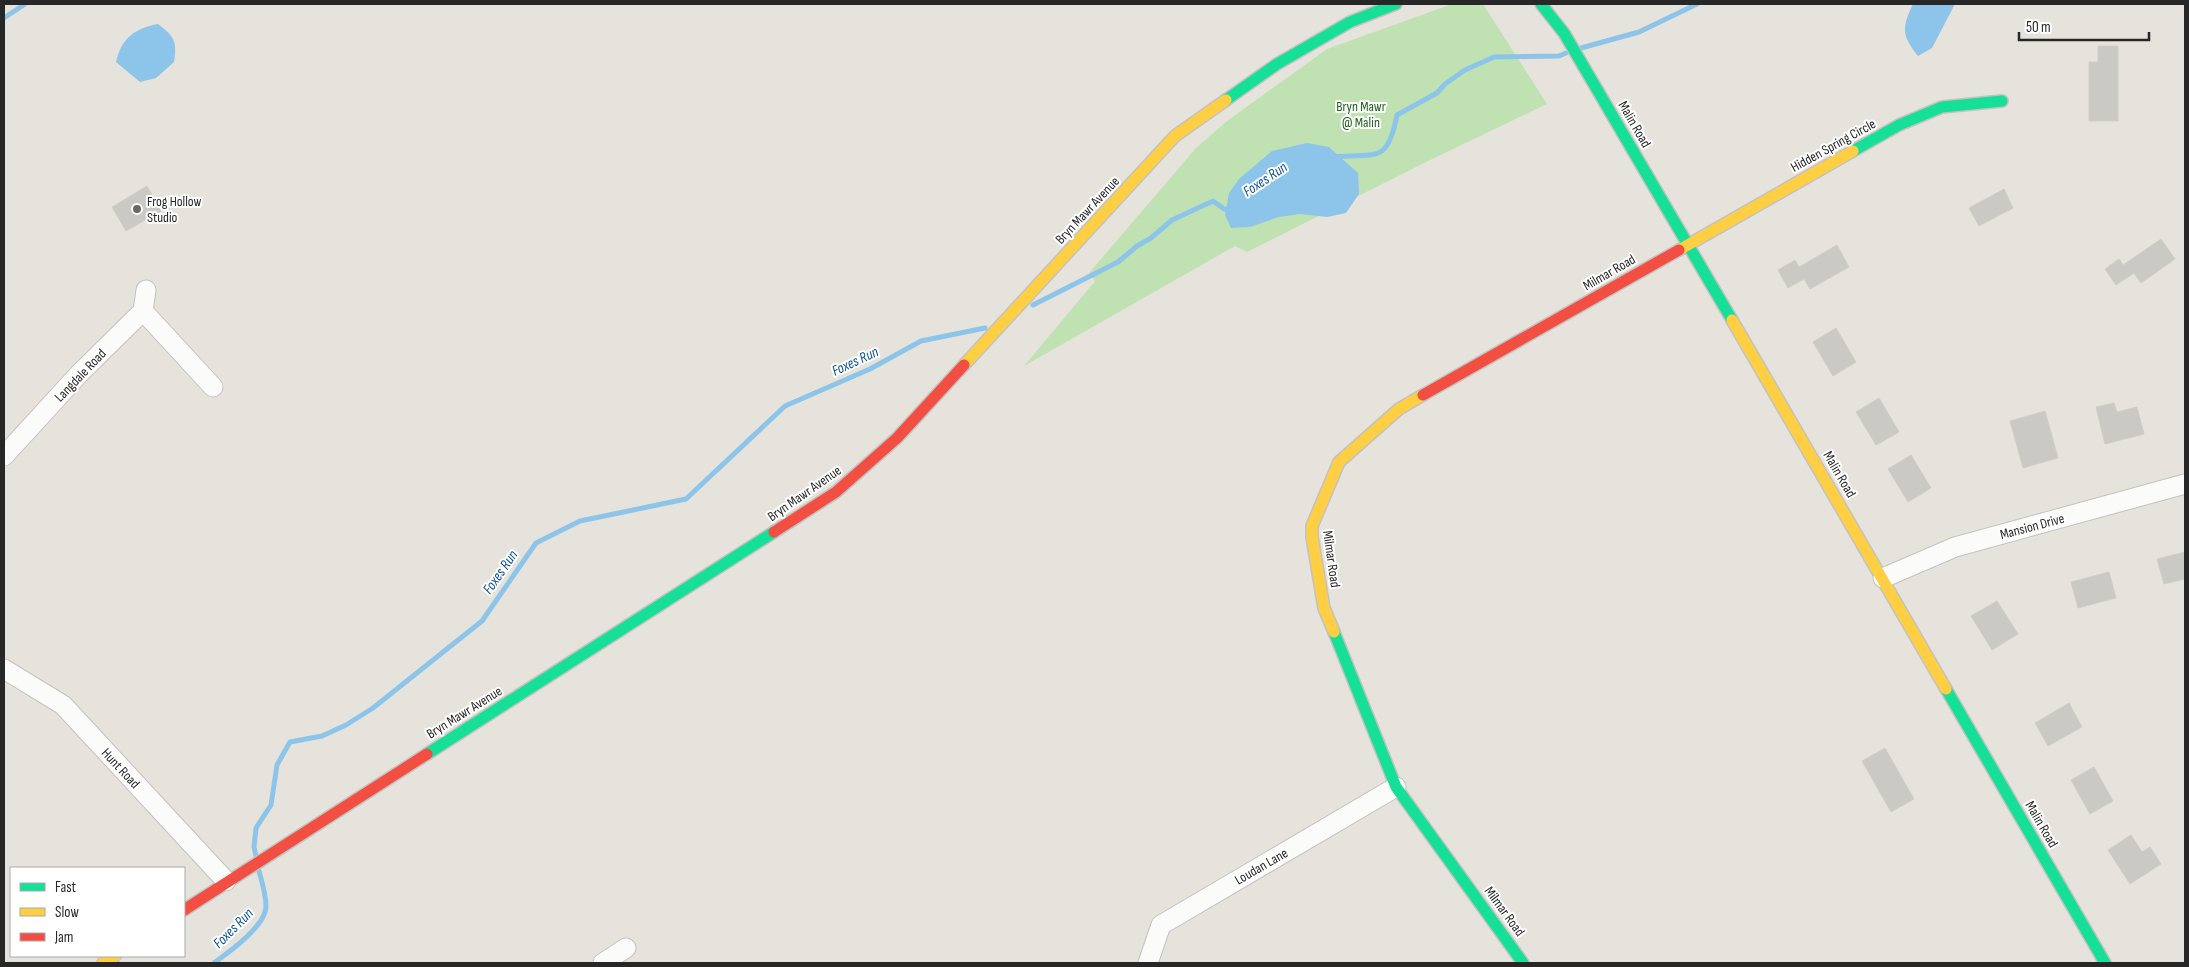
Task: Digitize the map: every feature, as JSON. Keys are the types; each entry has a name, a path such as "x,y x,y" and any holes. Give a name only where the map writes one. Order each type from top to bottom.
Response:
{"street":[{"name":"Bryn Mawr Avenue","path":"185,909 226,881 836,492 897,438 1175,136 1277,64 1350,22 1396,4"},
{"name":"Malin Road","path":"1540,4 1568,41 1688,244 2105,963"},
{"name":"Hidden Spring Circle","path":"1688,244 1898,125 1942,107 2002,101"},
{"name":"Milmar Road","path":"1523,963 1396,787 1324,608 1312,537 1312,526 1339,462 1399,409 1688,244"},
{"path":"146,290 144,311 212,387"},
{"name":"Langdale Road","path":"4,456 79,374 144,311"},
{"name":"Mansion Drive","path":"1883,578 1955,548 2185,484"},
{"name":"Hunt Road","path":"4,669 63,705 226,881"},
{"name":"Loudan Lane","path":"1148,963 1161,925 1396,787"},
{"path":"603,963 626,948"}],"green space":[{"name":"Bryn Mawr @ Malin","path":"1452,4 1483,4 1547,104 1247,252 1235,246 1024,366 1095,281 1089,273 1196,148 1227,121 1327,49"}],"water":[{"path":"1913,4 1955,4 1932,48 1918,56 1908,42 1905,31 1905,25"},
{"path":"158,24 173,40 175,45 174,62 156,78 140,82 116,62 118,54 126,40 136,31"},
{"path":"1307,143 1329,147 1358,173 1359,194 1346,213 1327,217 1300,214 1279,217 1250,227 1231,228 1225,215 1229,193 1239,179 1272,151"}],"building":[{"path":"2098,46 2118,46 2118,121 2089,121 2089,62 2098,62"},
{"name":"Frog Hollow Studio","path":"147,186 161,211 126,231 112,207"},
{"path":"2004,189 2013,208 1979,226 1969,208"},
{"path":"2161,239 2175,259 2141,283 2134,273 2116,285 2105,269 2119,259 2123,265"},
{"path":"1837,245 1849,267 1810,289 1804,279 1788,288 1778,270 1795,260 1799,267"},
{"path":"1836,328 1856,362 1833,376 1813,342"},
{"path":"1879,398 1899,432 1876,445 1856,412"},
{"path":"2114,403 2117,412 2137,407 2144,434 2105,444 2096,407"},
{"path":"2045,411 2058,458 2023,468 2010,421"},
{"path":"1911,455 1931,488 1908,502 1888,469"},
{"path":"2185,552 2185,579 2164,584 2157,559"},
{"path":"2109,572 2116,598 2078,608 2071,582"},
{"path":"1997,601 2018,634 1992,650 1971,616"},
{"path":"2069,703 2082,727 2048,746 2035,723"},
{"path":"1885,748 1914,799 1891,812 1862,761"},
{"path":"2094,767 2113,801 2090,814 2071,780"},
{"path":"2131,835 2142,852 2150,847 2161,864 2130,884 2108,850"}],"waterway":[{"path":"4,18 25,4"},
{"name":"Foxes Run","path":"1581,48 1639,32 1697,4"},
{"name":"Foxes Run","path":"1334,157 1377,154 1389,143 1397,115 1437,93 1445,84 1465,70 1494,57 1559,56 1566,53"},
{"name":"Foxes Run","path":"1033,305 1118,262 1172,220 1213,201 1224,209 1232,211"},
{"name":"Foxes Run","path":"256,856 254,847 256,828 271,805 277,765 290,742 322,736 346,725 373,708 482,621 536,543 580,521 686,499 785,406 870,369 921,341 985,328"},
{"name":"Foxes Run","path":"214,963 246,938 254,930 264,914 266,906 265,897 259,871"}],"traffic: fast":[{"path":"1226,100 1277,64 1350,22 1396,4"},
{"path":"1541,4 1564,33 1732,320"},
{"path":"1853,151 1899,125 1942,107 2002,101"},
{"path":"427,754 774,532"},
{"path":"1334,632 1396,787 1523,963"},
{"path":"1946,689 2105,963"}],"traffic: slow":[{"path":"964,365 1175,136 1226,100"},
{"path":"1679,250 1853,151"},
{"path":"1732,320 1946,689"},
{"path":"1334,632 1324,608 1312,537 1312,526 1339,462 1399,409 1423,395"},
{"path":"103,963 113,957"}],"traffic: jam":[{"path":"1423,395 1679,250"},
{"path":"774,532 836,492 897,438 964,365"},
{"path":"185,909 427,754"}],"place":[{"name":"Frog Hollow Studio","path":"137,209"}]}
